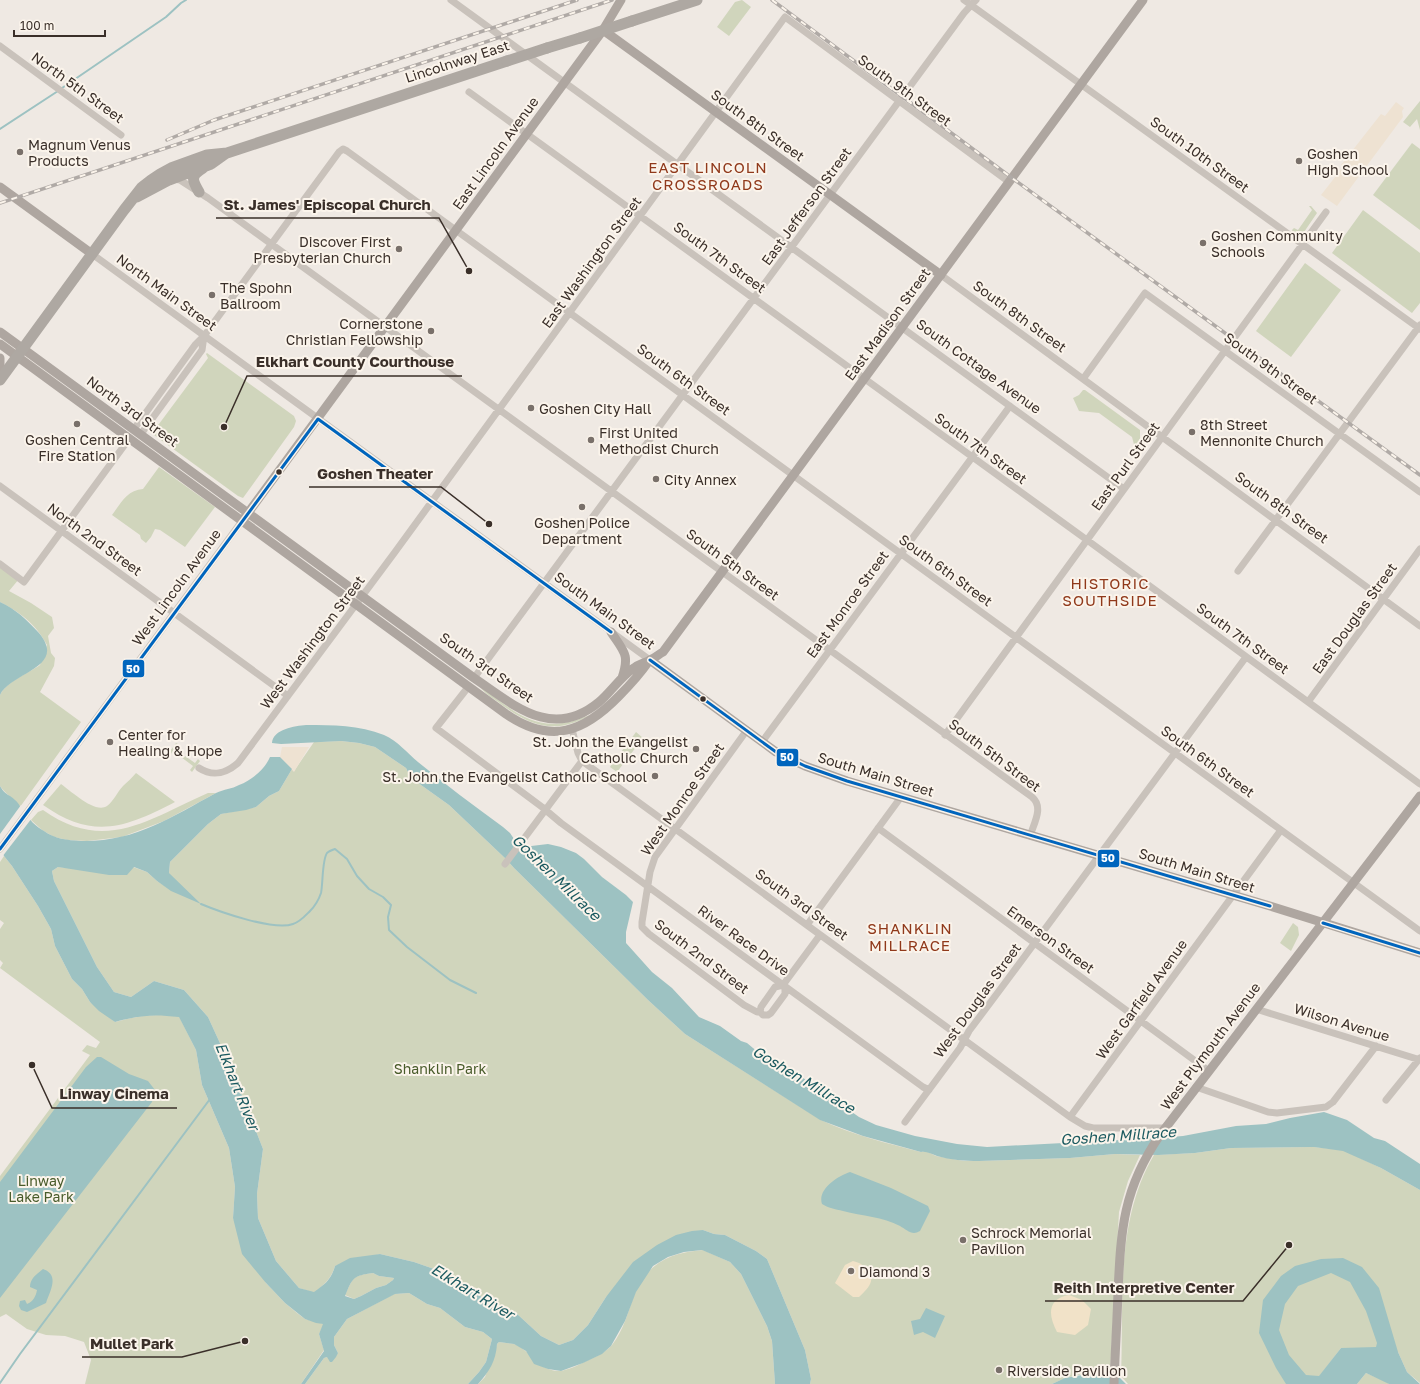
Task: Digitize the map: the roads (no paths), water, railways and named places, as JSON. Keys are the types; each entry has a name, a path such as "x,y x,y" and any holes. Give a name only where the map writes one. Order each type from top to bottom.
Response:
{"highway":[{"name":"Lincolnway East","path":"0,380 142,187 150,180 171,168 207,155 226,153 697,0"},
{"name":"Lincolnway East","path":"129,204 137,197 169,180 211,164 226,153"},
{"path":"199,192 194,180 194,174 211,164"}],"main road":[{"name":"East Lincoln Avenue","path":"318,419 603,30 621,0"},
{"name":"East Madison Street","path":"650,660 663,652 1143,0"},
{"name":"South 8th Street","path":"603,30 941,275"},
{"name":"North Main Street","path":"0,187 92,254"},
{"name":"North 3rd Street","path":"0,332 20,353 129,439 242,521"},
{"name":"North 3rd Street","path":"0,344 20,353 138,432 249,512"},
{"path":"0,358 0,371"},
{"name":"West Lincoln Avenue","path":"242,521 318,419"},
{"name":"South 3rd Street","path":"249,512 474,678 526,713 557,719 570,717 589,710 633,668 650,660"},
{"name":"South 3rd Street","path":"242,521 506,714 525,725 549,731 572,729 586,724 598,716 637,678 650,660"},
{"path":"611,632 626,657 627,663 622,679"},
{"name":"South Main Street","path":"650,660 762,742 785,757 805,766 901,797 1420,953"},
{"name":"West Plymouth Avenue","path":"1114,1384 1123,1223 1133,1186 1143,1162 1163,1131 1196,1087 1420,796"}],"street":[{"name":"South Cottage Avenue","path":"451,0 1124,488"},
{"name":"South 10th Street","path":"964,0 974,3 1081,84 1419,327"},
{"name":"East Jefferson Street","path":"474,678 964,13 974,3"},
{"name":"South 9th Street","path":"785,17 1009,182"},
{"name":"East Washington Street","path":"432,502 785,17"},
{"name":"North 5th Street","path":"0,46 121,135"},
{"name":"South 7th Street","path":"469,92 1087,540 1420,784"},
{"name":"South 6th Street","path":"272,244 339,152 343,149 347,151 1420,931"},
{"path":"169,180 180,180 199,192 385,327"},
{"name":"East Purl Street","path":"945,734 1326,212"},
{"path":"138,432 202,350 204,336 272,244"},
{"name":"North Main Street","path":"92,254 318,419"},
{"name":"South 8th Street","path":"941,275 1420,626"},
{"name":"South 9th Street","path":"1082,379 1146,293 1420,492"},
{"name":"South 5th Street","path":"385,327 1036,801 1038,805 1037,813 1030,836"},
{"path":"1238,571 1419,327"},
{"name":"East Monroe Street","path":"762,742 1010,406"},
{"name":"South Main Street","path":"318,419 650,660"},
{"path":"0,564 24,582 129,439"},
{"name":"North 2nd Street","path":"0,486 174,614"},
{"name":"West Washington Street","path":"199,768 205,772 218,774 238,763 432,502"},
{"name":"West Lincoln Avenue","path":"0,849 242,521"},
{"name":"East Douglas Street","path":"1308,702 1420,549"},
{"path":"174,614 288,696"},
{"path":"1099,856 1246,656"},
{"name":"River Race Drive","path":"468,686 436,728 545,810 561,824 929,1090"},
{"path":"506,862 582,761 578,753 572,729"},
{"name":"West Monroe Street","path":"647,886 653,861 747,730"},
{"name":"South 3rd Street","path":"582,761 1070,1117 1085,1126 1093,1128 1163,1131"},
{"path":"807,925 901,797"},
{"name":"Emerson Street","path":"878,828 1209,1071"},
{"name":"West Garfield Avenue","path":"1070,1117 1281,830"},
{"name":"West Douglas Street","path":"905,1122 929,1090 969,1031 1099,856"},
{"name":"South 2nd Street","path":"647,886 642,918 642,926 645,930 744,1005 757,1012 760,1012 761,1007 775,987 783,985"},
{"path":"760,1012 766,1016 771,1013 785,994 783,985 820,934"},
{"name":"Wilson Avenue","path":"1256,1009 1419,1059"},
{"path":"1196,1087 1268,1112 1276,1113 1326,1107 1333,1102 1376,1046"},
{"path":"1386,1100 1419,1059"}],"water":[{"path":"0,602 21,615 30,623 39,633 46,645 47,654 42,662 6,687 0,695"},
{"name":"Goshen Millrace","path":"306,725 355,727 384,735 398,744 418,762 503,827 510,833 518,845 523,847 548,844 576,853 602,877 633,902 626,932 626,943 652,972 672,988 699,1017 720,1026 741,1041 747,1043 759,1053 786,1066 859,1117 876,1125 915,1136 957,1144 987,1147 1183,1136 1236,1126 1266,1124 1324,1112 1347,1120 1374,1138 1385,1141 1420,1164 1420,1190 1381,1168 1343,1151 1314,1147 1231,1148 1195,1153 1158,1155 1115,1154 1070,1158 968,1161 937,1156 927,1152 921,1152 863,1136 820,1120 685,1034 648,1000 507,860 449,805 421,785 409,774 406,768 375,747 359,743 341,741 281,744 272,743 273,738 280,731 291,727"},
{"name":"Elkhart River","path":"270,757 280,757 292,769 279,791 269,796 256,807 221,814 208,824 170,862 169,873 201,904 171,891 147,872 134,867 127,875 109,875 58,867 52,871 54,881 97,967 114,992 131,997 154,981 184,990 208,1017 230,1065 263,1149 257,1194 258,1218 276,1261 299,1288 314,1292 332,1275 335,1266 350,1258 380,1254 414,1262 454,1276 492,1305 516,1313 541,1336 559,1345 573,1340 588,1325 606,1297 633,1262 657,1245 676,1235 703,1230 714,1234 725,1235 756,1251 767,1259 805,1350 811,1379 810,1384 775,1384 772,1341 767,1326 741,1274 730,1262 702,1250 684,1252 668,1257 653,1266 636,1292 625,1321 611,1346 602,1354 561,1371 548,1369 534,1364 526,1351 514,1344 499,1342 497,1344 495,1356 491,1366 485,1375 478,1384 468,1384 486,1362 492,1339 483,1332 465,1327 440,1308 427,1304 409,1293 395,1294 347,1319 334,1337 334,1345 338,1353 336,1357 332,1362 330,1362 327,1357 324,1358 305,1384 301,1384 324,1351 319,1334 323,1324 305,1319 285,1303 242,1254 233,1218 235,1187 229,1148 202,1085 196,1050 179,1017 147,1016 115,1022 99,1011 72,979 55,946 51,929 38,906 0,848 0,786 16,801 33,823 48,834 61,839 81,841 101,840 136,833 168,819 216,793 249,780 258,774","holes":["373,1273 379,1276 394,1278 386,1285 376,1288 354,1299 345,1296 354,1278"]},
{"name":"Linway Lake Park","path":"97,1057 101,1057 129,1074 148,1081 155,1090 152,1102 0,1298 0,1182 86,1067"},
{"path":"850,1172 891,1188 928,1206 930,1211 920,1231 912,1233 887,1221 834,1209 822,1204 821,1198 825,1188 835,1180"},
{"path":"1343,1258 1362,1267 1379,1288 1398,1352 1407,1372 1420,1384 1389,1384 1366,1373 1357,1384 1286,1384 1276,1368 1259,1333 1263,1300 1281,1276 1295,1266 1321,1259","holes":["1331,1273 1350,1282 1366,1311 1377,1343 1376,1347 1341,1348 1319,1376 1306,1375 1289,1355 1279,1330 1285,1304 1298,1286"]},
{"path":"43,1269 51,1275 52,1279 51,1289 46,1303 27,1312 21,1310 19,1306 20,1301 25,1300 27,1304 35,1297 37,1290 30,1287 30,1284 34,1276"},
{"path":"926,1308 945,1316 935,1338 923,1332 914,1335 911,1321 920,1319"},
{"path":"1099,1372 1115,1373 1126,1384 1052,1384 1065,1378"}],"waterway":[{"path":"62,88 166,17 186,0"},
{"path":"0,129 58,91"},
{"path":"201,904 233,916 261,923 273,925 296,923 314,907 318,900 321,893 325,856 328,852 335,849 347,859 357,876 369,889 383,897 391,905 388,917 389,930 407,947 450,980 476,993"},
{"path":"0,1383 210,1099"}],"railway":[{"path":"167,140 214,120 577,0"},
{"path":"0,203 612,0"},
{"path":"772,0 1012,178 1420,475"}],"place":[{"name":"Magnum Venus Products","path":"20,152"},
{"name":"Goshen High School","path":"1299,161"},
{"name":"Goshen Community Schools","path":"1203,243"},
{"name":"Discover First Presbyterian Church","path":"399,249"},
{"name":"St. James' Episcopal Church","path":"469,271"},
{"name":"The Spohn Ballroom","path":"212,295"},
{"name":"Cornerstone Christian Fellowship","path":"431,331"},
{"name":"Goshen City Hall","path":"531,408"},
{"name":"Goshen Central Fire Station","path":"77,424"},
{"name":"Elkhart County Courthouse","path":"224,427"},
{"name":"8th Street Mennonite Church","path":"1192,432"},
{"name":"First United Methodist Church","path":"591,440"},
{"name":"City Annex","path":"656,479"},
{"name":"Goshen Police Department","path":"582,507"},
{"name":"Goshen Theater","path":"489,524"},
{"name":"Center for Healing & Hope","path":"110,742"},
{"name":"St. John the Evangelist Catholic Church","path":"696,749"},
{"name":"St. John the Evangelist Catholic School","path":"655,776"},
{"name":"Linway Cinema","path":"32,1065"},
{"name":"Schrock Memorial Pavilion","path":"963,1240"},
{"name":"Reith Interpretive Center","path":"1289,1245"},
{"name":"Diamond 3","path":"851,1271"},
{"name":"Mullet Park","path":"245,1341"},
{"name":"Riverside Pavilion","path":"999,1370"}],"district":[{"name":"EAST LINCOLN CROSSROADS","path":"708,176"},
{"name":"HISTORIC SOUTHSIDE","path":"1110,592"},
{"name":"SHANKLIN MILLRACE","path":"910,936"}],"park label":[{"name":"Shanklin Park","path":"440,1068"}]}
